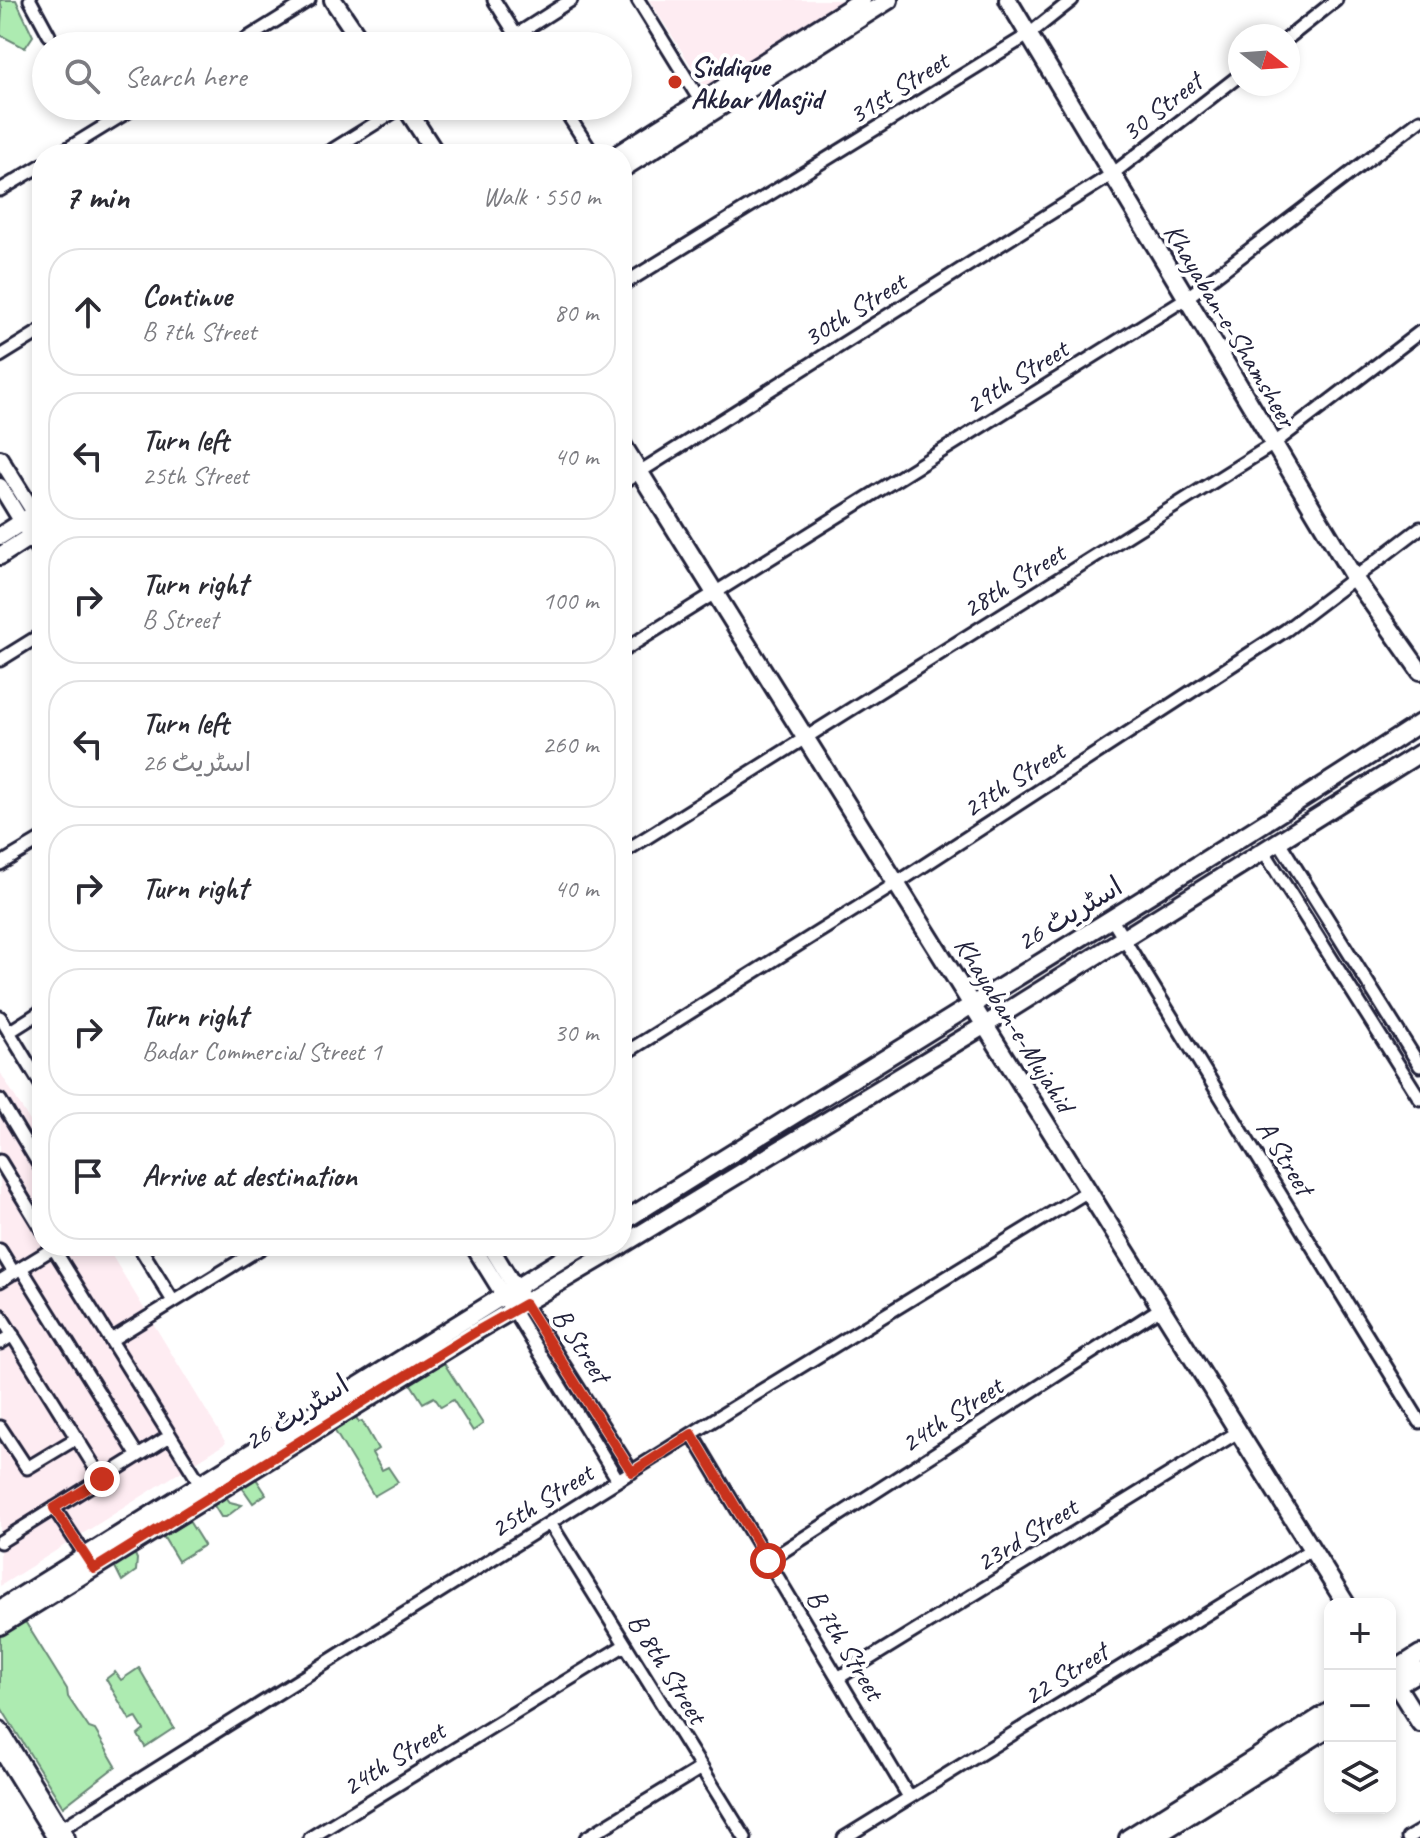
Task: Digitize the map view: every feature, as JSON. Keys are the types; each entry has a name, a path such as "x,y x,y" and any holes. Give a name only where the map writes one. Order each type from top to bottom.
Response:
{"main road":[{"path":"333,0 355,32"},
{"path":"632,145 862,0"},
{"path":"632,163 889,0"},
{"name":"Khayaban-e-Shamsheer","path":"1008,0 1272,445 1355,579 1420,671"},
{"path":"413,120 429,144"},
{"name":"Khayaban-e-Mujahid","path":"632,460 1342,1598"},
{"path":"0,536 32,524"},
{"path":"0,556 32,526"},
{"name":"اسٹریٹ 26","path":"632,1216 971,1003 1253,832 1420,723"},
{"name":"اسٹریٹ 26","path":"632,1239 985,1025 1420,753"},
{"name":"اسٹریٹ 26","path":"0,1626 201,1485 567,1256"},
{"name":"اسٹریٹ 26","path":"0,1609 89,1562 605,1256"},
{"path":"1396,1676 1420,1654"},
{"path":"1396,1679 1420,1671"},
{"path":"1396,1686 1420,1723"},
{"path":"1128,1838 1324,1715"},
{"path":"1153,1838 1324,1731"}],"street":[{"path":"30,0 47,32"},
{"path":"258,32 309,0"},
{"path":"494,0 514,32"},
{"path":"521,32 571,0"},
{"path":"638,0 701,102"},
{"name":"31st Street","path":"632,279 1028,35 1072,0"},
{"path":"1300,28 1336,0"},
{"name":"30 Street","path":"1111,175 1228,84"},
{"path":"75,144 114,120"},
{"path":"342,144 381,120"},
{"path":"571,120 587,144"},
{"name":"29th Street","path":"632,645 1185,299 1420,120"},
{"path":"0,190 32,171"},
{"name":"30th Street","path":"632,477 1111,175"},
{"name":"28th Street","path":"632,847 1272,445 1420,332"},
{"path":"0,356 32,336"},
{"path":"0,458 32,515"},
{"path":"0,486 32,518"},
{"name":"27th Street","path":"632,1049 897,883 1286,630 1420,528"},
{"path":"0,660 32,640"},
{"path":"1278,840 1420,1066"},
{"path":"0,864 32,845"},
{"path":"1263,850 1420,1099"},
{"name":"A Street","path":"1111,918 1420,1422"},
{"path":"0,1017 32,1070"},
{"path":"9,1032 32,1017"},
{"path":"0,1100 32,1153"},
{"path":"0,1161 32,1214"},
{"name":"25th Street","path":"59,1835 618,1480 1088,1191"},
{"path":"0,1250 17,1270 138,1456"},
{"path":"0,1281 40,1256"},
{"path":"60,1256 201,1485"},
{"path":"145,1256 173,1301"},
{"path":"111,1340 247,1256"},
{"name":"B Street","path":"481,1256 510,1292 632,1472"},
{"name":"B Street","path":"494,1256 510,1292"},
{"name":"B Street","path":"520,1308 618,1480"},
{"name":"24th Street","path":"768,1561 1161,1308"},
{"path":"0,1315 102,1479"},
{"path":"0,1343 13,1335"},
{"path":"0,1427 27,1468 77,1438"},
{"name":"23rd Street","path":"838,1678 1238,1432"},
{"name":"B 7th Street","path":"692,1434 909,1797"},
{"path":"1,1540 170,1436"},
{"path":"54,1508 89,1562"},
{"name":"B 8th Street","path":"550,1523 745,1838"},
{"name":"22 Street","path":"846,1838 1312,1549"},
{"name":"24th Street","path":"310,1838 625,1645"},
{"path":"0,1729 59,1835"},
{"path":"0,1749 59,1835"},
{"path":"586,1838 701,1768"},
{"path":"1408,1838 1420,1831"}],"shaded area":[{"path":"649,0 850,0 708,92"},
{"path":"0,1072 32,1125 32,1256 112,1256 226,1443 0,1586"}],"green space":[{"path":"0,0 16,0 32,34 25,48 0,35"},
{"path":"440,1357 483,1424 473,1431 453,1400 441,1407 434,1397 423,1403 407,1378"},
{"path":"355,1416 359,1422 362,1421 378,1449 372,1453 382,1470 388,1467 398,1482 374,1496 333,1428"},
{"path":"253,1474 266,1494 253,1503 239,1483"},
{"path":"222,1492 230,1502 242,1505 226,1517 221,1517 210,1499"},
{"path":"189,1521 204,1545 178,1561 163,1536"},
{"path":"133,1550 137,1559 136,1571 122,1581 113,1563"},
{"path":"21,1615 67,1689 68,1697 89,1728 95,1730 116,1766 63,1807 0,1706 0,1629"},
{"path":"139,1668 174,1728 145,1747 138,1735 144,1730 136,1717 130,1720 106,1679 115,1672 121,1680"}],"place":[{"name":"Siddique Akbar Masjid","path":"675,82"}],"route":[{"path":"102,1479 54,1508 94,1569 525,1304 632,1472 692,1434 768,1561"}]}
